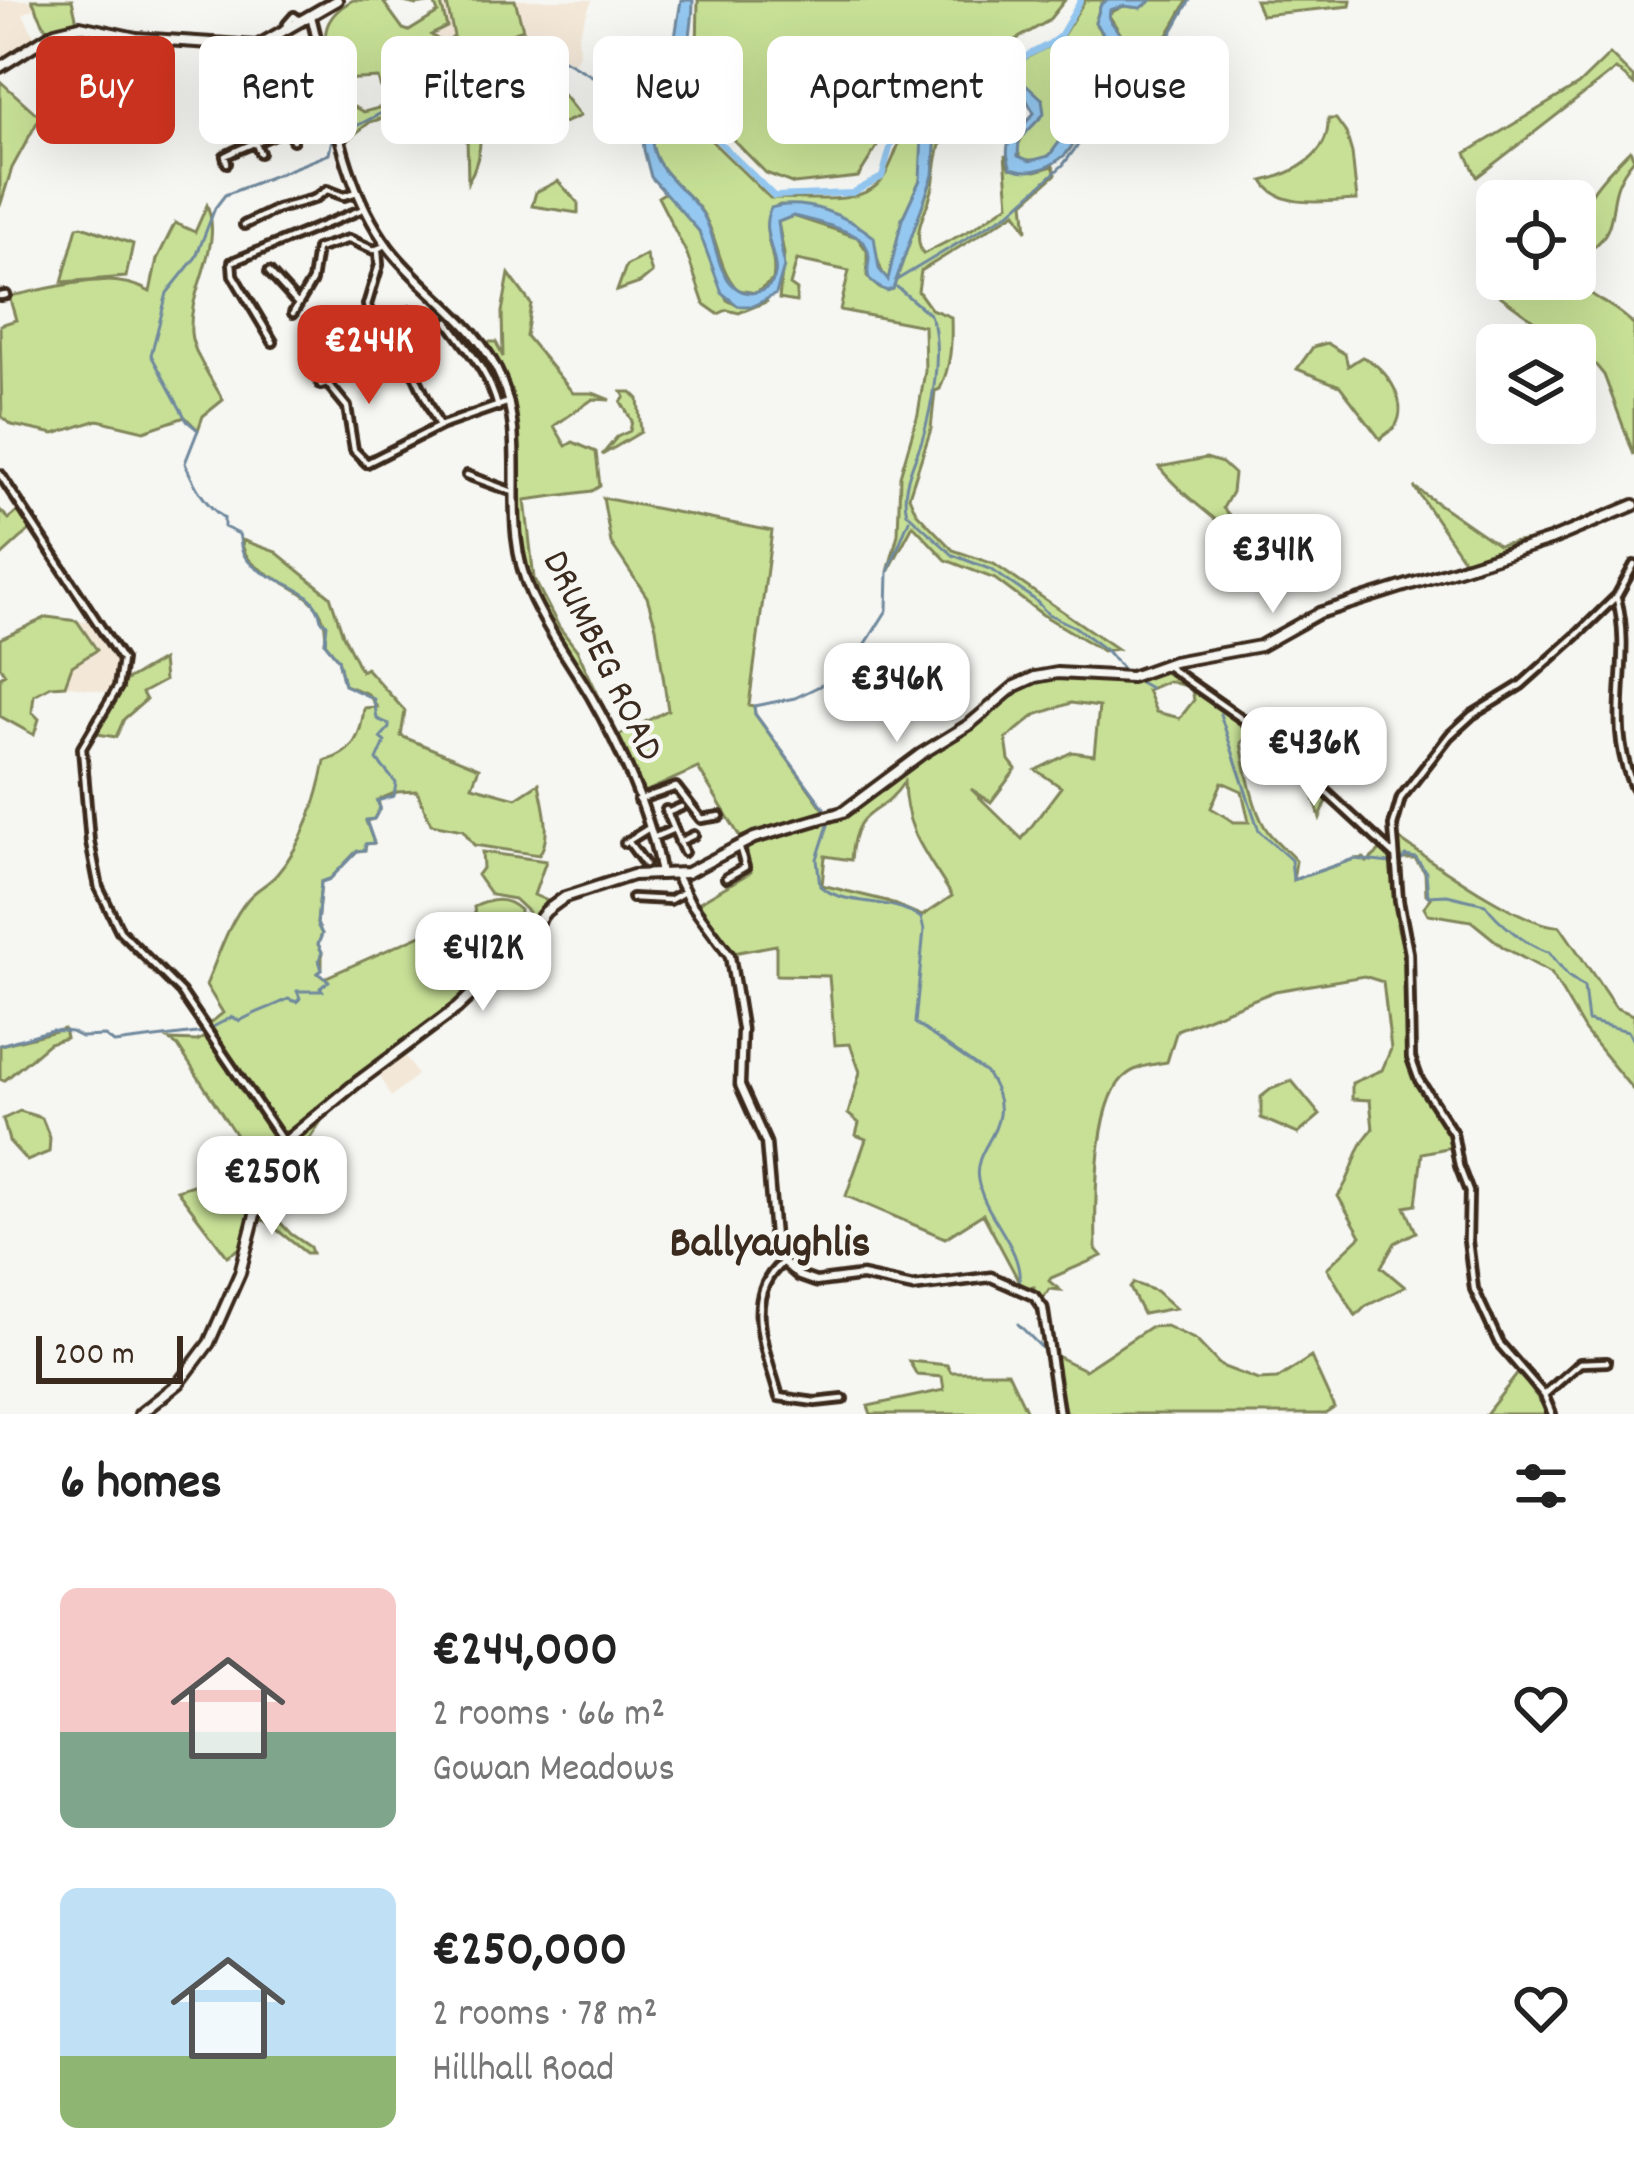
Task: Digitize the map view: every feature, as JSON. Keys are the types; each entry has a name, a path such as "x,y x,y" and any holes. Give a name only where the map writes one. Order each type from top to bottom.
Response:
{"main road":[{"path":"0,67 68,27 243,48 264,45 337,0"},
{"path":"140,1414 179,1383 209,1343 240,1273 264,1180 284,1143 457,1008 508,960 546,911 565,897 634,875 676,875 738,845 858,804 1025,681 1057,673 1120,679 1163,664 1261,646 1319,613 1550,540 1634,506"}],"street":[{"path":"287,24 294,16 306,19"},
{"name":"DRUMBEG ROAD","path":"306,19 311,36"},
{"path":"227,164 225,156 251,144"},
{"path":"256,144 260,153"},
{"name":"DRUMBEG ROAD","path":"342,144 357,192 387,245 476,335 496,367 509,402 515,441 513,529 525,580 608,728 650,828 661,874"},
{"path":"244,225 327,190 344,196 357,192"},
{"path":"273,342 232,275 232,262 365,208"},
{"path":"293,313 311,281 315,251 349,239 378,250 387,245"},
{"path":"378,250 379,265 367,305 408,360 440,426"},
{"path":"269,272 298,304"},
{"path":"378,325 411,311"},
{"path":"448,322 480,362 497,407"},
{"path":"328,384 347,406 358,458 373,461 440,426 509,402"},
{"path":"0,474 122,660 118,687 82,748 90,842 107,907 120,931 181,992 284,1143"},
{"path":"467,475 513,492"},
{"path":"1552,1414 1544,1395 1499,1343 1474,1288 1469,1192 1453,1133 1419,1080 1411,1058 1409,953 1393,826 1401,798 1449,736 1472,715 1521,686 1617,596 1634,566"},
{"path":"1617,596 1618,725 1622,762 1634,788"},
{"path":"1163,664 1262,733 1395,860"},
{"path":"638,800 676,787 701,819 720,816"},
{"path":"681,807 666,812 684,852"},
{"path":"645,864 627,842 650,828"},
{"path":"653,838 674,829"},
{"path":"680,842 694,836"},
{"path":"725,878 746,864 738,845"},
{"path":"676,875 730,956 742,1016 741,1090 766,1144 774,1236 783,1262 799,1276 816,1282 862,1276 913,1287 991,1277 1034,1296 1045,1318 1059,1414"},
{"path":"632,898 670,900 684,892"},
{"path":"783,1262 772,1271 758,1299 762,1335 779,1397 815,1402 842,1399"},
{"path":"1544,1395 1580,1364 1607,1362"}],"shaded area":[{"path":"0,0 32,0 36,8 23,14 36,40 0,63"},
{"path":"440,0 592,0 578,36 574,64 569,61 569,36 531,36 525,30 510,36 427,36"},
{"path":"77,621 97,622 112,647 118,678 111,693 65,685 72,666 96,650"},
{"path":"404,1053 417,1075 391,1097 377,1071"}],"green space":[{"path":"32,0 72,0 77,22 48,33"},
{"path":"353,0 392,0 384,3 409,31 438,13 434,2 416,5 396,0 440,0 447,27 433,36 381,36 381,88 378,78 357,79 357,36 326,36 331,18"},
{"path":"446,0 515,0 523,29 505,36 454,36"},
{"path":"698,0 1065,0 1048,21 1022,36 767,36 767,144 879,144 858,177 794,184 766,173 737,144 743,144 743,36 697,36"},
{"path":"1085,0 1108,0 1101,4 1095,23 1105,36 1062,36"},
{"path":"1152,0 1188,0 1167,36 1122,36 1108,14 1124,6 1141,8"},
{"path":"1255,0 1351,0 1350,6 1261,15"},
{"path":"1050,45 1050,144 1058,144 1050,155 1023,160 1016,149 1026,144 1026,130 1042,99 1026,95 1026,58"},
{"path":"1610,54 1634,78 1634,85 1616,69 1477,177 1466,153 1578,85"},
{"path":"0,81 36,113 36,124 12,168 0,206"},
{"path":"569,102 580,116 569,121"},
{"path":"381,107 381,119 357,132 357,108 364,112"},
{"path":"1328,119 1336,119 1346,133 1357,200 1305,202 1270,190 1263,181 1299,167 1317,152"},
{"path":"467,144 480,144 477,160 468,182"},
{"path":"652,144 715,144 770,198 849,197 876,186 899,144 927,144 888,280 867,242 846,223 822,211 780,205 771,209 767,228 773,280 756,293 738,290 702,212 665,172"},
{"path":"935,144 941,144 919,228 923,254 1009,204 1005,155 1010,168 1036,171 1053,166 1056,174 1024,202 1027,231 1016,212 921,271 918,291 931,309 951,317 951,345 909,496 916,512 953,550 994,564 1117,649 1103,651 995,579 946,560 913,525 888,572 898,534 900,476 925,371 924,326 840,310 849,271 797,260 790,285 797,290 796,302 779,299 784,254 778,222 793,216 857,237 867,251 867,276 879,288 893,289 933,175"},
{"path":"1630,150 1634,159 1617,189 1609,225 1596,245 1596,189"},
{"path":"558,181 578,203 578,213 532,206 536,192"},
{"path":"666,192 699,231 727,300 738,306 768,301 739,313 718,314 704,304 687,254 658,197"},
{"path":"207,205 209,252 191,333 223,400 203,416 198,430 185,417 144,431 98,420 54,434 12,425 2,417 0,325 16,320 9,296 99,281 150,292 157,259 175,223 195,232"},
{"path":"77,227 133,244 126,277 62,282"},
{"path":"646,255 652,273 617,291 626,266"},
{"path":"509,274 531,304 526,336 573,393 593,393 610,400 593,399 554,426 566,446 573,442 596,452 600,486 525,500 534,579 577,650 610,720 546,615 520,546 518,425 488,346 496,342 503,357 502,312"},
{"path":"1596,297 1634,325 1634,455 1596,365 1596,324 1538,324 1506,300"},
{"path":"1327,343 1345,354 1348,366 1362,357 1392,384 1399,415 1380,439 1340,386 1297,369 1313,347"},
{"path":"622,392 631,392 638,399 641,432 602,455 617,437 630,431 632,421 621,402"},
{"path":"1206,458 1234,474 1232,492 1223,508 1272,563 1269,566 1159,467"},
{"path":"1414,487 1498,545 1549,537 1466,563"},
{"path":"603,498 772,531 749,705 825,811 740,837 698,768 638,795 618,736 668,710 647,597 611,543"},
{"path":"22,508 34,526 0,557 0,510 9,519"},
{"path":"242,540 276,552 330,596 361,671 366,668 405,711 401,736 479,768 472,786 516,798 539,783 546,820 539,855 474,845 463,830 431,824 417,791 378,800 380,808 374,819 366,821 374,843 366,844 365,850 357,851 321,882 317,924 322,934 318,944 322,970 318,973 324,978 475,916 474,907 492,901 509,902 520,910 519,941 435,1017 287,1132 278,1130 209,1024 223,1013 206,985 241,908 277,874 302,835 325,761 354,742 364,708 377,707 368,694 344,685 338,659 325,643 324,622 316,606 256,566"},
{"path":"47,617 77,621 97,650 72,666 65,685 34,695 32,712 39,719 34,735 0,716 0,677 5,674 0,666 0,639"},
{"path":"162,660 164,681 142,693 146,700 124,719 116,737 91,733 125,681"},
{"path":"1153,665 1184,682 1168,681 1147,690 1156,712 1180,718 1194,700 1191,687 1200,683 1259,724 1296,762 1359,719 1362,726 1303,767 1330,793 1320,818 1310,785 1262,735 1254,730 1241,743 1259,815 1296,861 1293,880 1354,859 1367,862 1396,837 1501,905 1560,926 1616,1008 1634,1015 1634,1091 1585,1031 1551,973 1503,947 1471,921 1428,914 1424,907 1431,898 1426,894 1425,872 1415,859 1403,859 1398,866 1403,921 1397,924 1405,958 1414,955 1413,1073 1438,1107 1452,1147 1422,1153 1416,1205 1405,1207 1416,1232 1395,1243 1381,1267 1405,1287 1356,1316 1327,1268 1361,1236 1338,1196 1373,1129 1370,1100 1352,1099 1352,1083 1382,1070 1391,1049 1383,982 1364,976 1275,991 1177,1030 1167,1062 1138,1068 1123,1078 1106,1111 1098,1160 1096,1249 1102,1256 1051,1278 1060,1290 1049,1289 1042,1300 1033,1293 1034,1287 1022,1287 983,1214 945,1238 846,1196 866,1139 856,1135 859,1123 848,1114 860,1072 850,1044 835,1045 829,976 776,975 776,945 733,953 698,903 751,872 746,847 835,820 855,809 1025,686 1020,677 1056,671 1136,671","holes":["1071,703 1099,707 1094,755 1072,752 1036,770 1061,787 1022,839 971,789 991,802 1016,769 1009,760 1006,739 1035,715","904,782 913,829 952,896 922,916 887,901 822,885 825,856 851,860 857,829","1222,782 1242,791 1249,822 1234,822 1211,808"]},
{"path":"482,852 546,861 534,895 550,902 526,933 528,912 514,899 491,895 477,875 483,867"},
{"path":"64,1029 66,1038 49,1043 4,1081 0,1079 0,1045"},
{"path":"208,1035 271,1132 244,1246 227,1256 177,1190 224,1175 248,1154 178,1046 169,1040 197,1041"},
{"path":"1292,1081 1320,1115 1298,1134 1261,1118 1261,1097"},
{"path":"20,1111 42,1118 50,1138 49,1152 27,1161 9,1141 3,1119"},
{"path":"325,1115 266,1207 310,1247 312,1253 306,1253 257,1219 281,1160"},
{"path":"1134,1283 1156,1291 1175,1308 1143,1314 1130,1288"},
{"path":"1166,1326 1196,1340 1221,1366 1258,1380 1277,1379 1311,1357 1334,1408 1325,1414 1066,1414 1052,1354 1085,1370 1150,1327"},
{"path":"909,1361 947,1365 951,1372 1008,1372 1028,1414 871,1414 868,1406 944,1390 942,1377 917,1375"},
{"path":"1519,1372 1549,1414 1486,1414"}],"water":[{"path":"681,0 693,0 690,36 675,36"},
{"path":"1152,0 1141,8 1110,10 1109,19 1121,36 1105,36 1095,23 1101,4"},
{"path":"1026,85 1042,99 1044,114 1026,133 1026,122 1034,113 1026,99"},
{"path":"644,144 652,144 664,170 702,213 728,280 752,293 765,289 774,279 767,218 771,208 784,205 825,210 863,229 874,237 879,269 888,280 902,219 920,180 922,144 935,144 933,175 893,289 887,291 871,281 868,251 860,239 793,216 778,222 784,267 776,294 753,306 738,306 722,293 699,231 651,177"},
{"path":"1009,144 1019,144 1018,156 1030,161 1049,156 1058,144 1073,144 1053,164 1033,171 1011,168"}],"waterway":[{"path":"721,144 774,196 852,193 882,177 894,134 920,112 1049,44 1060,36 1081,0"},
{"path":"895,281 1012,211 1063,165 1121,87 1167,41 1190,0"},
{"path":"211,1028 232,1017 240,1021 288,999 297,1002 297,991 323,991 320,988 329,981 318,973 322,970 318,944 322,934 317,924 321,882 357,851 365,850 365,844 374,843 366,820 374,819 380,808 377,801 394,796 396,783 377,760 385,742 380,738 389,724 377,719 374,699 344,685 338,659 325,643 327,624 316,607 297,589 250,563 239,534 224,527 224,518 206,501 188,471 185,463 198,430 187,421 151,355 167,293 196,257 225,195 329,154 332,139 387,110 415,109 429,99 435,78 460,59 525,32 541,47 593,76"},
{"path":"897,287 933,323"},
{"path":"934,326 934,383 907,485 907,513 953,555 992,570 1048,614 1075,627 1125,672"},
{"path":"824,808 755,714 754,706 795,698 848,672 887,610 888,572 909,520"},
{"path":"1136,680 1150,688"},
{"path":"1220,714 1259,831 1291,860 1293,880 1354,859 1399,864 1406,856 1416,858 1426,872 1428,896 1447,895 1485,904 1514,933 1549,952 1584,987 1588,1021 1628,1031 1634,1043"},
{"path":"829,822 817,859 820,886 921,918 924,930 915,1023 986,1073 996,1092 998,1121 981,1155 978,1180 1016,1258 1019,1285"},
{"path":"0,1045 52,1030 81,1037 105,1036 114,1043 205,1032"},
{"path":"1018,1324 1044,1350 1053,1414"}],"district":[{"name":"Ballyaughlis","path":"770,1246"}]}
